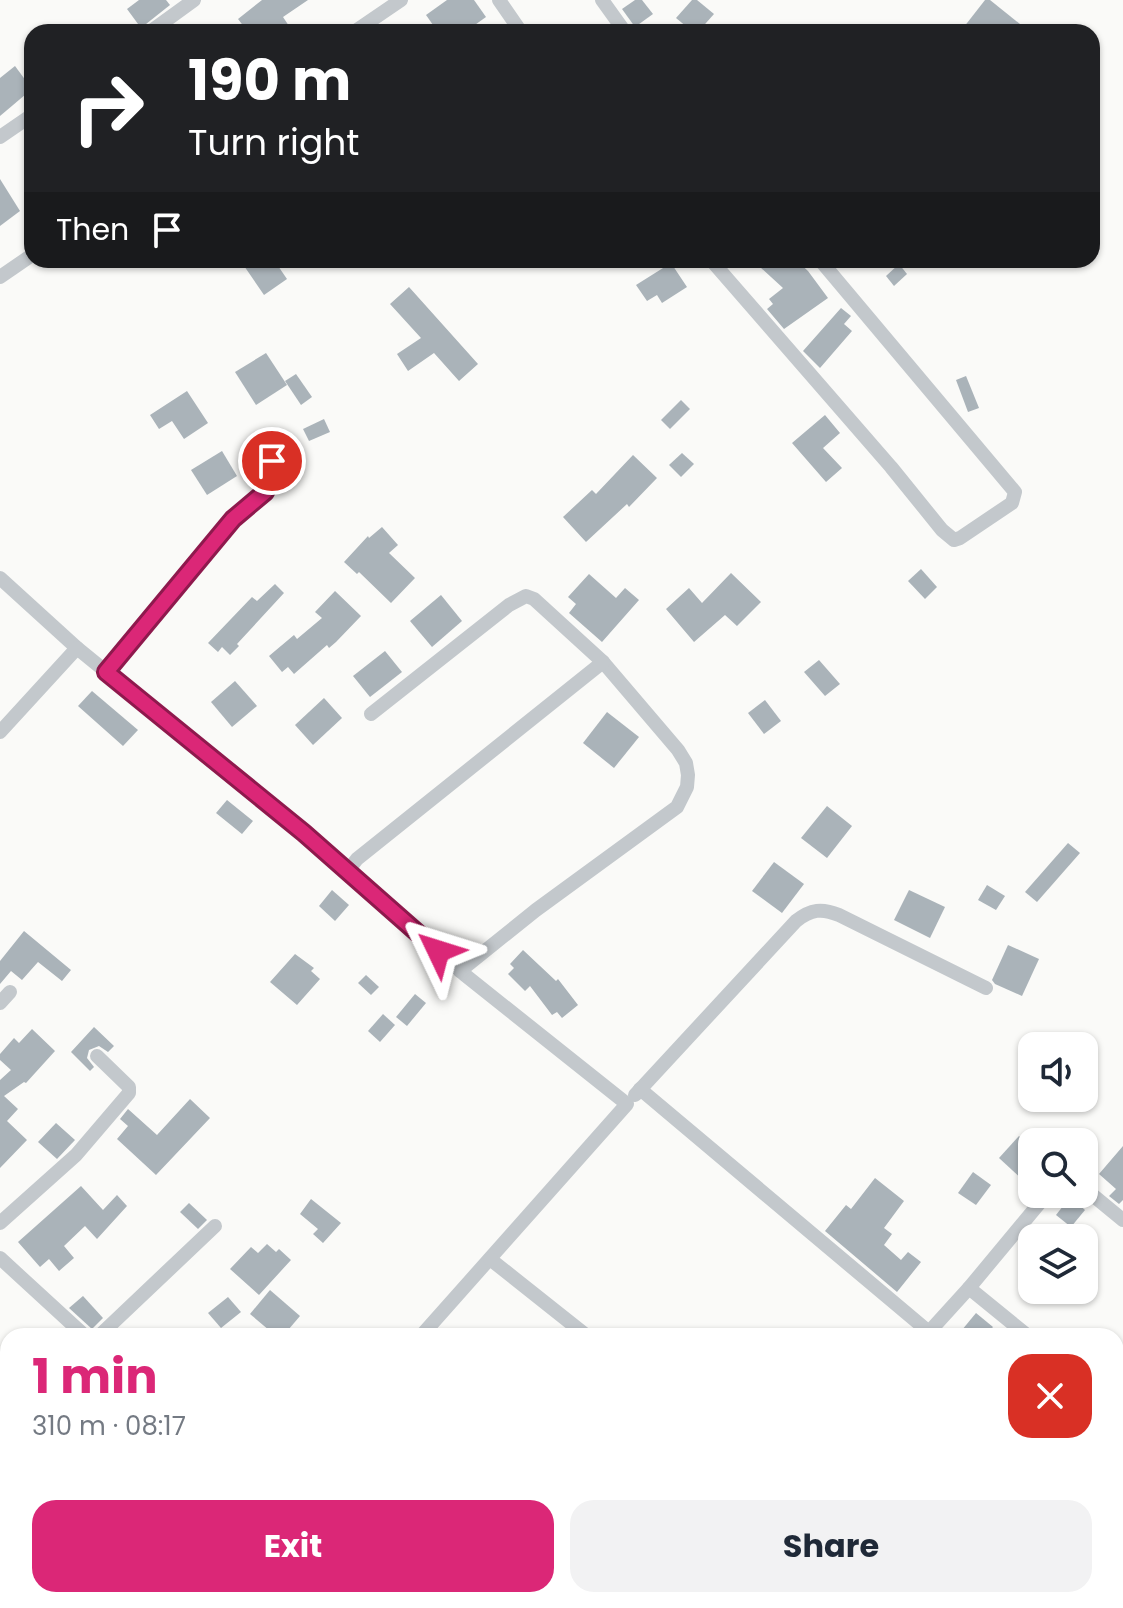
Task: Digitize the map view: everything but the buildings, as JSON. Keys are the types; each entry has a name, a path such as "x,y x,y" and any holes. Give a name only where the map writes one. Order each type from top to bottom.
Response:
{"street":[{"path":"161,24 194,0"},
{"path":"366,24 401,0"},
{"path":"499,0 516,24"},
{"path":"602,0 619,24"},
{"path":"0,137 24,120"},
{"path":"1,276 24,260"},
{"path":"722,268 946,535 954,540 960,538 1012,503 1015,492 827,268"},
{"path":"106,672 233,519 265,492 274,474 272,461 259,438"},
{"path":"0,578 77,648 347,872 460,971 627,1104"},
{"path":"371,714 509,605 526,596 534,599 603,662 662,728 686,763 687,787 683,799 667,816 536,910 460,971"},
{"path":"0,732 77,648"},
{"path":"347,872 357,859 603,662"},
{"path":"428,1328 640,1089 796,921 810,912 827,910 839,915 986,988"},
{"path":"0,1223 76,1155 129,1093 125,1082 97,1056"},
{"path":"640,1089 921,1328"},
{"path":"1098,1199 1123,1220"},
{"path":"933,1328 1035,1208"},
{"path":"107,1328 215,1226"},
{"path":"0,1258 76,1328"},
{"path":"490,1259 577,1328"},
{"path":"969,1288 1018,1328"}],"route":[{"path":"272,461 274,474 265,492 233,519 106,672 304,833 438,951"}]}
